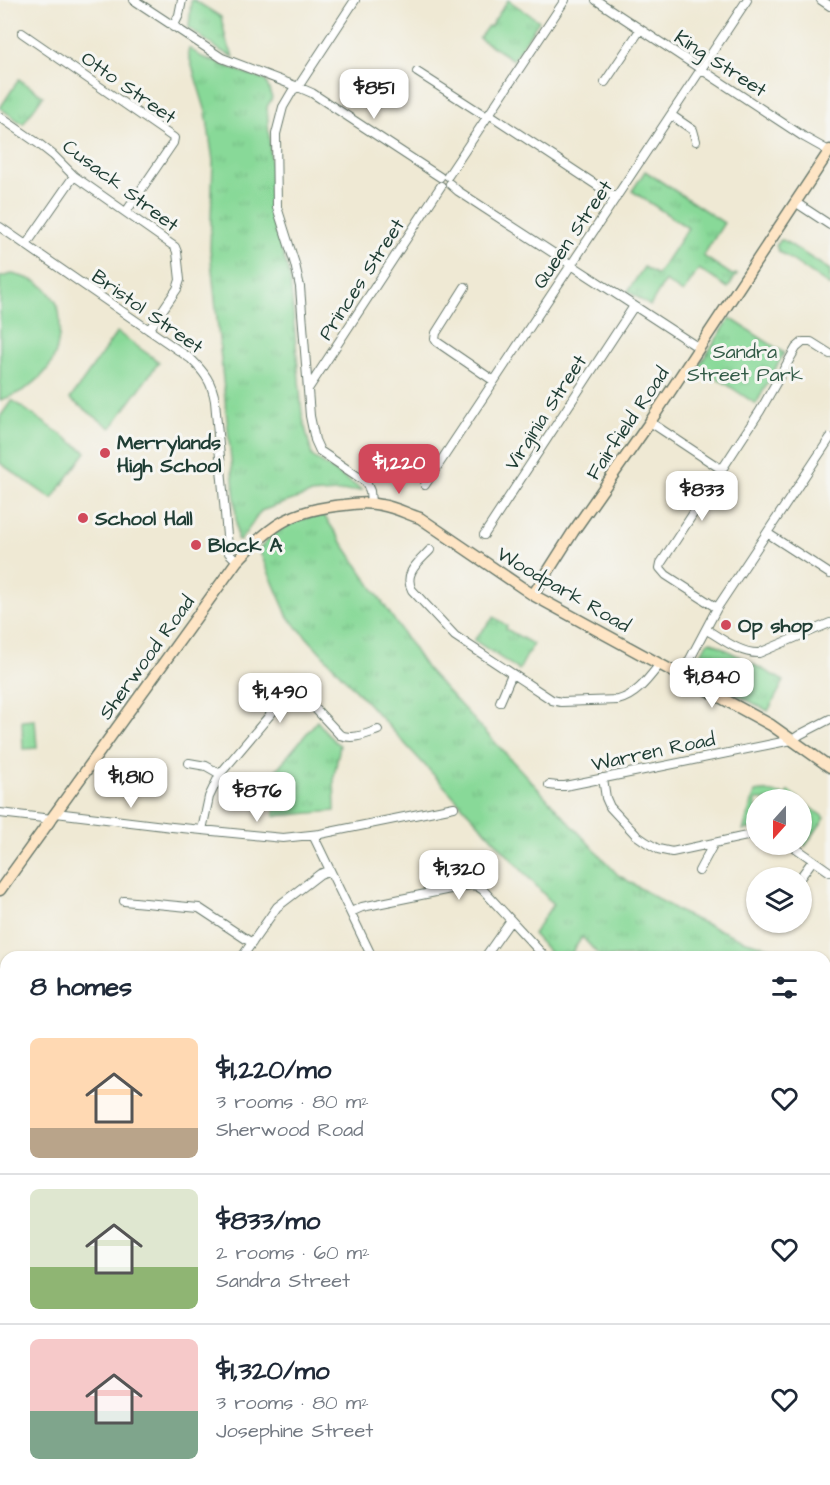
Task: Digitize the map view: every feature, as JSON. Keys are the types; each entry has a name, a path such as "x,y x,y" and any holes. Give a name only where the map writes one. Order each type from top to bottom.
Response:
{"main road":[{"name":"Fairfield Road","path":"533,595 830,150"},
{"name":"Sherwood Road","path":"0,890 237,561 251,538 264,526 286,516 328,506 371,500"},
{"name":"Woodpark Road","path":"371,500 420,518 533,595 771,725 830,767"}],"street":[{"path":"134,0 222,58 312,93 699,348"},
{"path":"173,27 179,15 182,0"},
{"path":"355,0 283,107 276,134 277,207 300,287 311,424 315,440 320,451 366,482 371,500"},
{"name":"Princes Street","path":"308,388 565,0"},
{"name":"King Street","path":"596,0 804,137 830,150"},
{"name":"Queen Street","path":"425,485 747,0"},
{"path":"820,0 830,6"},
{"path":"605,82 640,30"},
{"name":"Otto Street","path":"22,33 174,138 173,143 126,212"},
{"path":"417,72 616,198"},
{"path":"670,115 693,130 696,141"},
{"name":"Cusack Street","path":"0,117 53,155 74,176 175,247 180,280 177,289 149,330"},
{"path":"26,245 74,176"},
{"path":"795,202 830,225"},
{"name":"Bristol Street","path":"0,227 191,359 202,370 211,385 215,401 228,547 237,561"},
{"path":"465,287 436,333 435,339 494,381"},
{"name":"Virginia Street","path":"484,535 634,306"},
{"path":"717,608 666,575 660,568 663,559 759,411 796,348 803,342 811,342 830,354"},
{"path":"650,422 721,469"},
{"path":"681,676 717,608 830,438"},
{"path":"767,533 830,574"},
{"path":"430,550 411,573 409,583 412,590 454,636 556,701 618,700 635,692 660,664"},
{"path":"707,630 755,654 830,623"},
{"path":"500,702 512,674"},
{"path":"202,830 209,797 220,774 286,696 297,690 344,737 356,737 378,730"},
{"name":"Warren Road","path":"549,785 565,786 792,740 830,719"},
{"path":"189,763 206,766 220,774"},
{"path":"603,777 606,798 610,807 636,835 658,849 672,852 746,836"},
{"path":"0,813 54,816 279,838 313,835 454,807"},
{"path":"313,835 369,951"},
{"path":"699,871 714,843"},
{"path":"806,855 830,872"},
{"path":"808,867 813,860"},
{"path":"246,951 278,907 320,874 330,870"},
{"path":"351,912 362,907 472,885 483,890 539,951"},
{"path":"124,901 199,908 252,943"},
{"path":"489,951 511,920"}],"green space":[{"path":"191,0 221,17 227,43 234,57 221,51 189,28"},
{"path":"508,0 539,21 513,60 479,38 488,26 490,27"},
{"path":"189,48 202,57 266,81 272,98 267,107 271,165 269,211 290,277 302,414 312,456 362,490 310,494 261,511 240,541 237,539 210,249 213,161 206,112 188,53"},
{"path":"19,79 43,96 23,124 0,108"},
{"path":"645,171 724,223 703,256 732,275 737,274 728,288 699,269 683,293 665,281 650,306 628,291 644,267 657,275 688,228 632,191"},
{"path":"780,240 830,270 830,286 777,250 776,246"},
{"path":"12,274 39,283 53,298 59,311 59,336 55,354 44,373 28,388 0,400 0,277"},
{"name":"Sandra Street Park","path":"730,318 784,353 756,404 699,366"},
{"path":"117,332 159,362 111,428 70,399"},
{"path":"12,400 86,452 52,499 0,463 0,417"},
{"path":"323,514 427,669 618,875 683,914 743,940 782,951 595,951 582,937 573,951 549,951 533,934 553,904 288,617 259,550 279,530"},
{"path":"494,617 507,626 506,629 533,644 519,670 474,640"},
{"path":"710,641 784,681 768,711 695,672 694,667"},
{"path":"35,720 37,748 23,749 22,721"},
{"path":"317,721 340,745 334,777 335,811 274,816 276,788 271,776"},
{"path":"812,809 825,818 812,836"}],"place":[{"name":"Merrylands High School","path":"105,453"},
{"name":"School Hall","path":"83,518"},
{"name":"Block A","path":"196,545"},
{"name":"Op shop","path":"726,625"}]}
